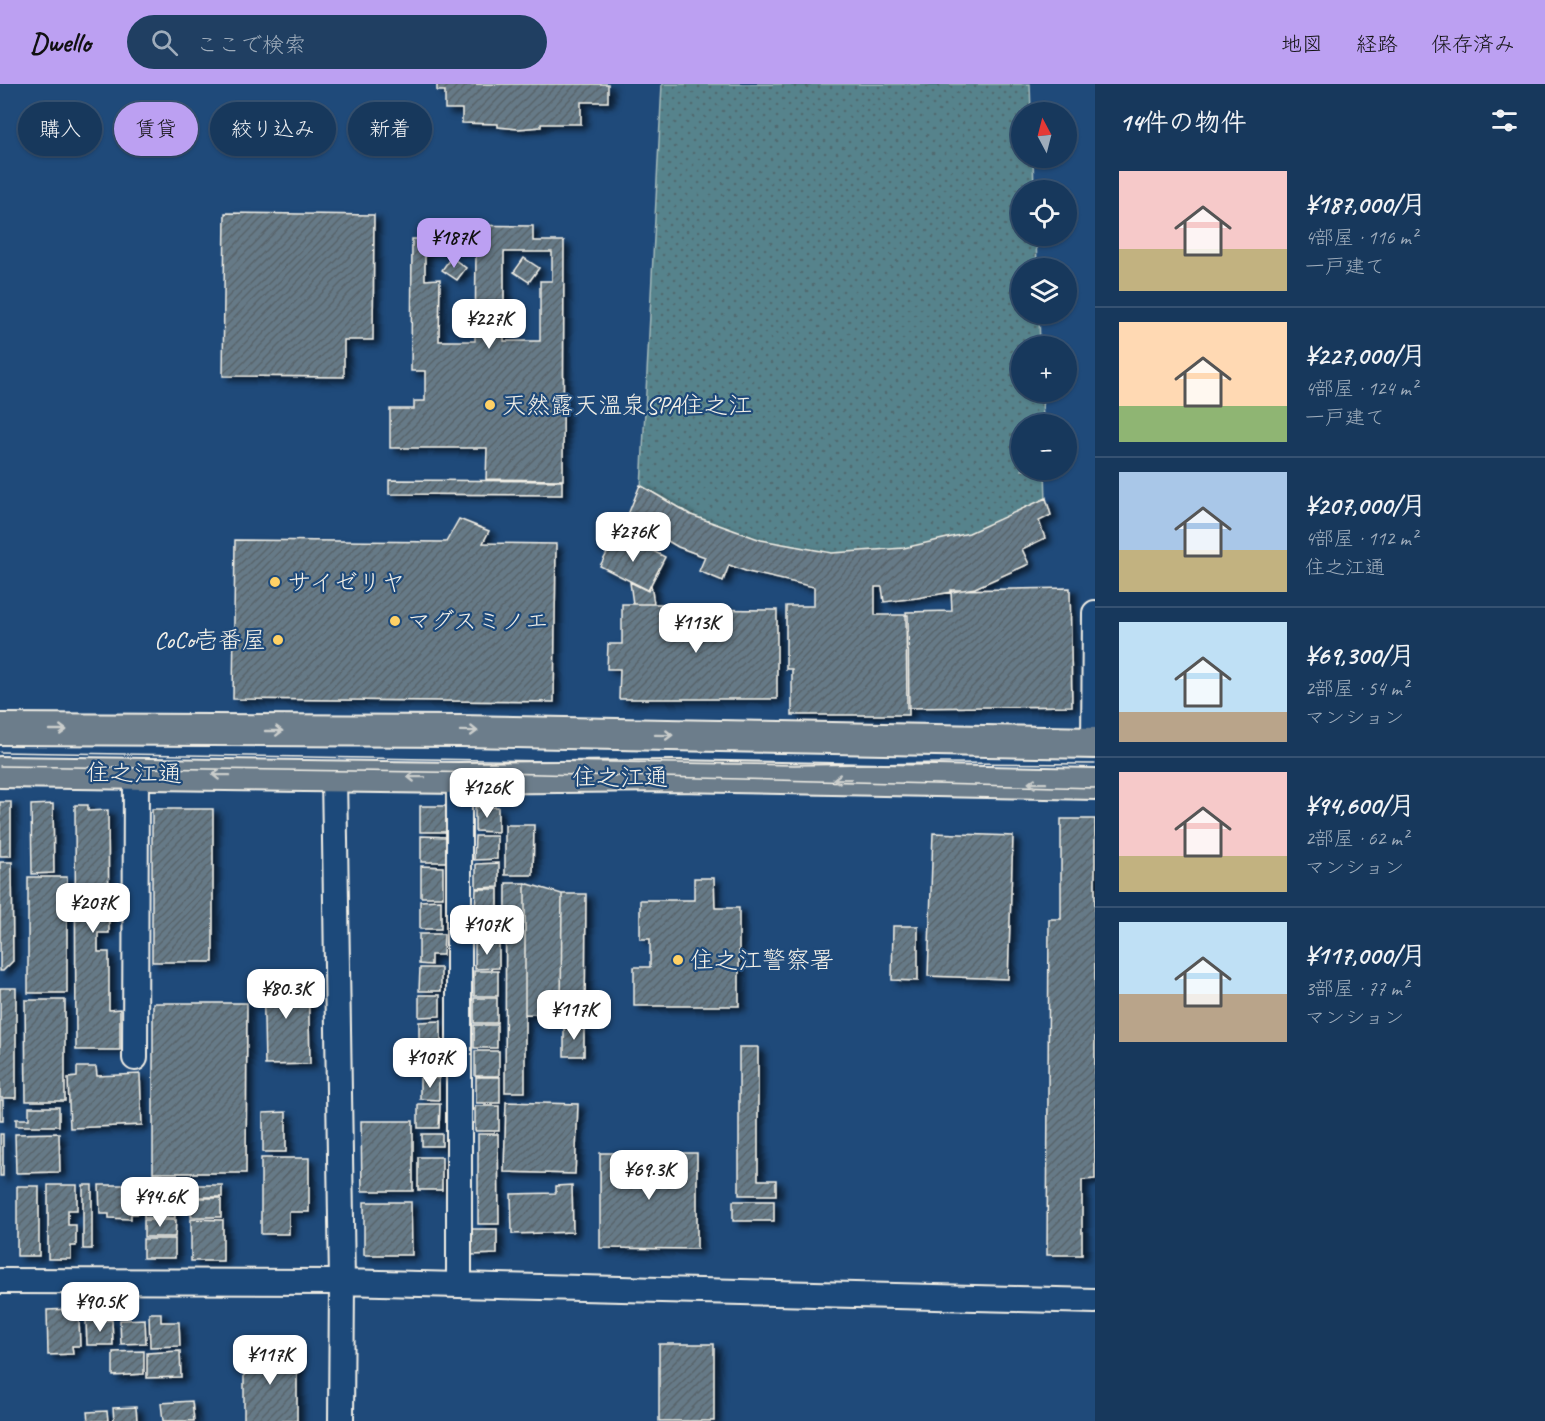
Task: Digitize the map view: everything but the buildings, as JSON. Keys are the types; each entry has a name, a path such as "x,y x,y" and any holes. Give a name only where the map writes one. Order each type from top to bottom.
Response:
{"main road":[{"name":"住之江通","path":"0,729 460,731 1094,743"},
{"name":"住之江通","path":"0,772 459,778 676,776 1095,784"}],"street":[{"path":"1094,743 1095,613"},
{"path":"135,1058 136,774"},
{"path":"334,776 342,1282 341,1421"},
{"path":"459,778 459,1285"},
{"path":"0,1281 342,1282 1095,1301"}],"green space":[{"path":"662,84 1030,84 1031,102 1011,102 1011,168 1033,168 1034,180 1011,180 1011,246 1036,246 1037,258 1011,258 1011,324 1039,324 1040,336 1011,336 1011,402 1042,402 1043,414 1011,414 1011,480 1045,480 1046,501 968,535 903,550 831,556 762,543 712,527 641,488"}],"tram line":[{"path":"0,752 794,765 1095,764"},
{"path":"0,766 497,773 1095,788"}],"place":[{"name":"天然露天溫泉SPA住之江","path":"490,405"},
{"name":"サイゼリヤ","path":"275,582"},
{"name":"マグスミノエ","path":"395,621"},
{"name":"CoCo壱番屋","path":"278,640"},
{"name":"住之江警察署","path":"678,960"}]}
